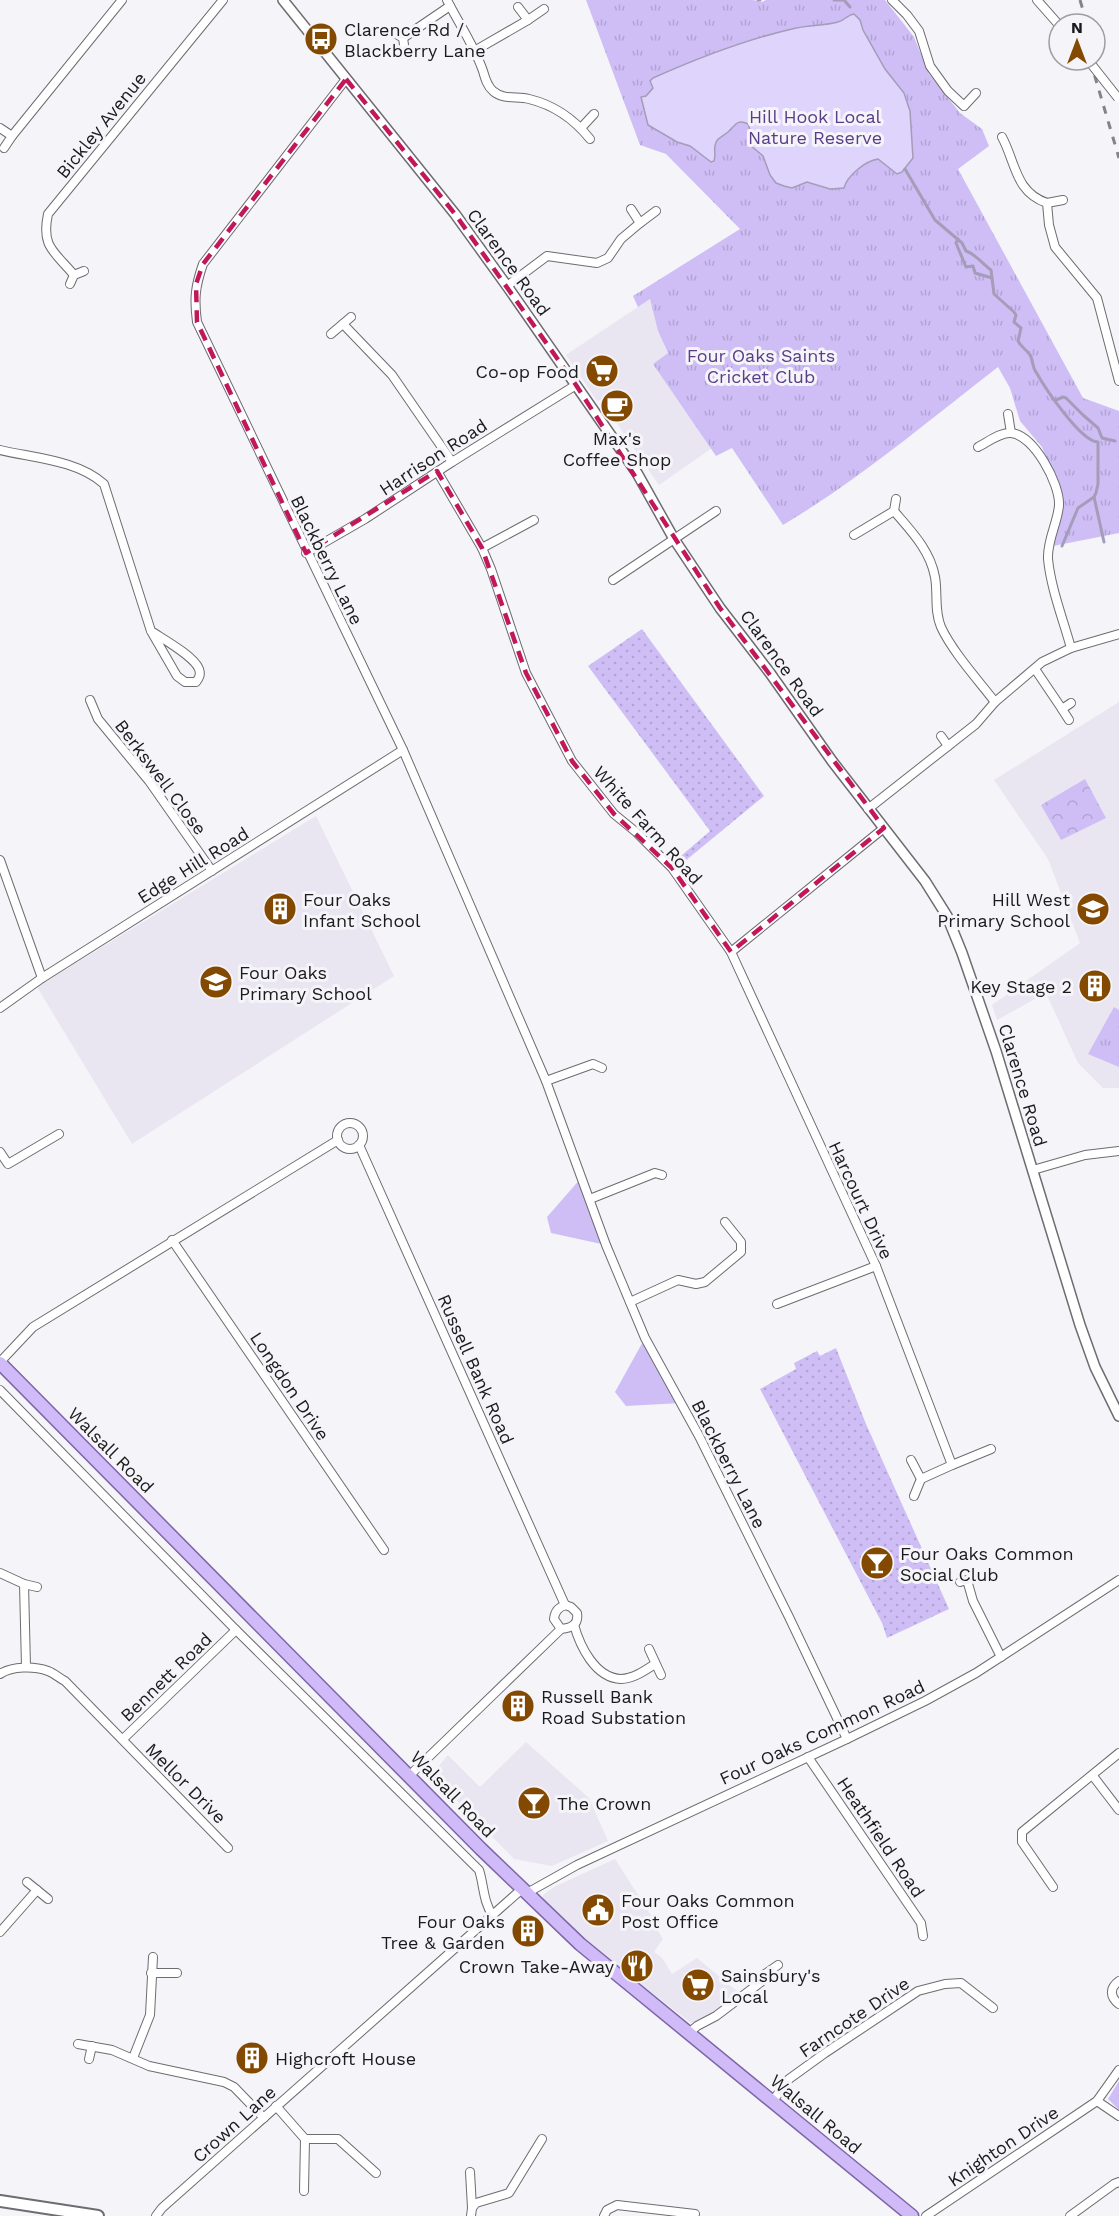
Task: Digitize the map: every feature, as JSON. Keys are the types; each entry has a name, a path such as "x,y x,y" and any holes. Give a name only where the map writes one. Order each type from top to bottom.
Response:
{"main road":[{"name":"Walsall Road","path":"0,1363 481,1849 580,1944 912,2216"},
{"path":"0,2201 98,2216"}],"street":[{"path":"4,148 122,0"},
{"name":"Bickley Avenue","path":"74,275 47,243 44,232 48,214 223,0"},
{"name":"Clarence Road","path":"283,0 455,214 637,473 674,539 720,608 868,809 925,881 947,916 996,1050 1080,1325 1095,1367 1119,1416"},
{"path":"892,0 919,31 930,66 948,91 964,106 976,93"},
{"path":"1037,0 1048,12"},
{"path":"404,38 448,3 476,50 488,86 494,93 527,98 549,105 568,117 590,139"},
{"path":"518,7 528,20"},
{"path":"476,50 544,9"},
{"path":"393,32 404,38"},
{"path":"404,38 405,52"},
{"path":"1098,72 1119,99"},
{"name":"Blackberry Lane","path":"346,79 203,264 196,284 194,300 197,322 306,553 403,750 546,1081 645,1338 719,1475 847,1739"},
{"path":"581,128 594,114"},
{"path":"0,128 12,136"},
{"path":"1002,137 1024,188 1031,196 1047,203 1063,200"},
{"path":"1047,203 1049,225 1055,247 1097,298 1119,381"},
{"path":"631,209 639,224"},
{"path":"507,286 547,255 597,263 609,258 621,239 656,212"},
{"path":"70,284 74,275 84,271"},
{"path":"331,334 351,317"},
{"path":"343,324 392,375 452,462"},
{"name":"Harrison Road","path":"306,553 365,519 437,471 576,385"},
{"path":"1008,414 1011,433"},
{"path":"978,447 1003,433 1011,433 1034,445 1050,471 1059,505 1048,555 1050,571 1071,648"},
{"path":"0,450 72,466 92,473 104,484 151,631 177,676 185,682 196,682 200,676 198,667 179,650 151,631"},
{"name":"White Farm Road","path":"437,471 482,548 526,673 572,761 614,814 672,868 731,951"},
{"path":"854,535 894,511 896,499"},
{"path":"613,580 716,511"},
{"path":"894,511 921,543 929,559 934,576 938,614 945,634 994,702"},
{"path":"482,548 534,520"},
{"path":"868,809 976,724 994,702 1042,662 1071,648 1119,634"},
{"path":"1035,669 1069,720"},
{"name":"Berkswell Close","path":"90,700 98,718 149,781 212,871"},
{"path":"1062,709 1071,703"},
{"path":"941,736 948,746"},
{"name":"Edge Hill Road","path":"0,1008 42,978 403,750"},
{"path":"731,951 884,828"},
{"path":"0,860 42,978"},
{"name":"Harcourt Drive","path":"731,951 876,1266 952,1465"},
{"path":"546,1081 592,1064 602,1068"},
{"name":"Russell Bank Road","path":"0,1363 33,1327 338,1140 339,1128 351,1123 359,1126 363,1137 359,1145 565,1605 577,1613 578,1617 574,1625"},
{"path":"0,1152 8,1164 59,1134"},
{"path":"338,1140 346,1148 352,1149 359,1145"},
{"path":"1033,1170 1085,1155 1119,1151"},
{"path":"590,1199 654,1173 662,1175"},
{"path":"630,1302 678,1280 696,1284 705,1282 741,1252 741,1242 725,1222"},
{"name":"Longdon Drive","path":"172,1240 384,1550"},
{"path":"777,1304 876,1266"},
{"name":"Walsall Road","path":"0,1390 236,1630 479,1870 487,1908 493,1916"},
{"path":"914,1496 921,1479 991,1449"},
{"path":"911,1460 921,1479"},
{"path":"0,1573 37,1587"},
{"path":"967,1579 973,1601 1001,1657"},
{"name":"Four Oaks Common Road","path":"525,1890 925,1701 1001,1657 1119,1580"},
{"path":"0,1674 26,1667 24,1584"},
{"path":"561,1629 554,1619 554,1614 556,1610 565,1605"},
{"path":"410,1775 561,1629 574,1625 579,1643 591,1660 607,1675 622,1683 655,1664"},
{"name":"Bennett Road","path":"26,1667 48,1671 65,1681 123,1739 236,1630"},
{"path":"649,1649 661,1675"},
{"name":"Mellor Drive","path":"123,1739 228,1848"},
{"path":"1053,1887 1022,1842 1022,1832 1119,1753"},
{"name":"Heathfield Road","path":"808,1757 921,1923 923,1936"},
{"path":"1092,1776 1119,1810"},
{"path":"27,1882 48,1899"},
{"path":"0,1932 37,1890"},
{"name":"Crown Lane","path":"156,2216 162,2208 276,2106 525,1890"},
{"path":"133,2058 150,2015 153,1956"},
{"path":"689,2033 696,2025 716,2016 761,1982 765,1974 778,1965"},
{"path":"151,1973 177,1973"},
{"path":"1119,1981 1113,1985 1111,1992 1114,2000 1119,2004"},
{"name":"Farncote Drive","path":"772,2102 789,2079 918,1991 945,1984 961,1983 993,2008"},
{"path":"78,2044 112,2050 149,2066 224,2082 234,2087 264,2118"},
{"path":"89,2059 92,2046"},
{"name":"Knighton Drive","path":"926,2216 1097,2101 1119,2070"},
{"path":"1097,2101 1119,2116"},
{"path":"276,2106 305,2139 304,2191"},
{"path":"305,2139 338,2139 376,2173"},
{"path":"471,2212 476,2204 509,2193 542,2139"},
{"path":"470,2172 471,2212"},
{"path":"1070,2216 1119,2182"},
{"path":"604,2216 607,2210 617,2205 695,2214"}],"highlighted area":[{"path":"346,79 455,214 576,385 720,608 884,828 731,952 672,868 614,814 572,761 526,673 482,548 437,471 306,553 197,322 196,284 203,264"}],"shaded area":[{"path":"854,14 860,20 863,30 885,69 904,93 910,111 913,158 902,172 897,174 878,159 857,170 844,188 830,189 807,182 792,188 776,183 770,175 763,156 750,145 751,133 748,124 744,122 739,122 718,139 714,161 711,162 690,146 677,142 648,125 641,97 646,96 653,88 650,81 653,78 739,44 774,33 838,22"},
{"path":"650,299 658,331 668,354 653,364 712,448 659,485 601,400 597,401 566,355"},
{"name":"Hill West Primary School","path":"1119,702 1119,1088 1103,1088 1078,1063 1046,993 997,1020 992,1005 1080,943 1048,859 994,780"},
{"name":"Four Oaks Primary School","path":"316,816 394,976 132,1144 37,987"},
{"path":"526,1742 589,1798 608,1841 552,1866 514,1859 436,1779 439,1766 448,1755 480,1787"},
{"path":"615,1859 654,1920 653,1923 663,1939 654,1952 662,1958 672,1974 697,1958 738,1992 738,1997 706,2018 691,2023 601,1953 543,1902 543,1895 554,1887"}],"green space":[{"name":"Hill Hook Local Nature Reserve","path":"586,0 753,0 762,2 766,0 885,0 914,37 929,74 960,113 982,129 989,146 958,169 1083,398 1119,411 1119,533 1053,546 1064,503 1042,447 1020,421 1010,388 998,367 866,469 783,525 732,448 716,456 653,364 668,353 658,331 650,299 638,307 633,296 740,229 666,154 640,145"},
{"path":"642,629 764,796 679,866 674,862 710,831 588,666"},
{"path":"1085,779 1106,818 1061,840 1041,805"},
{"path":"1114,1007 1119,1010 1119,1067 1088,1054"},
{"path":"582,1177 606,1245 551,1233 547,1217"},
{"path":"645,1338 681,1403 626,1406 615,1392"},
{"path":"836,1348 866,1424 949,1609 887,1638 882,1623 760,1389 796,1369 794,1363 817,1351 820,1356"},
{"path":"1119,2081 1119,2110 1108,2099"}],"waterway":[{"path":"834,0 844,0 850,7"},
{"path":"905,169 935,220 962,243 966,251 991,270 994,294 1016,315 1014,322 1021,328 1018,341 1030,355 1041,380 1073,424 1091,440 1098,442 1096,493 1078,508 1062,546"},
{"path":"958,239 956,243 966,267 973,266 975,273 992,278"},
{"path":"1056,400 1066,398 1098,428 1102,438 1115,441"},
{"path":"1094,497 1104,542"}],"railway":[{"path":"1080,0 1084,12"},
{"path":"1094,72 1119,158"}],"place":[{"name":"Clarence Rd / Blackberry Lane","path":"321,39"},
{"name":"Co-op Food","path":"602,371"},
{"name":"Max's Coffee Shop","path":"617,406"},
{"name":"Four Oaks Infant School","path":"280,909"},
{"name":"Hill West Primary School","path":"1093,909"},
{"name":"Four Oaks Primary School","path":"216,982"},
{"name":"Key Stage 2","path":"1095,986"},
{"name":"Four Oaks Common Social Club","path":"877,1563"},
{"name":"Russell Bank Road Substation","path":"518,1706"},
{"name":"The Crown","path":"534,1803"},
{"name":"Four Oaks Common Post Office","path":"598,1910"},
{"name":"Four Oaks Tree & Garden","path":"528,1931"},
{"name":"Crown Take-Away","path":"637,1966"},
{"name":"Sainsbury's Local","path":"698,1985"},
{"name":"Highcroft House","path":"252,2058"}],"park label":[{"name":"Four Oaks Saints Cricket Club","path":"761,365"}]}
